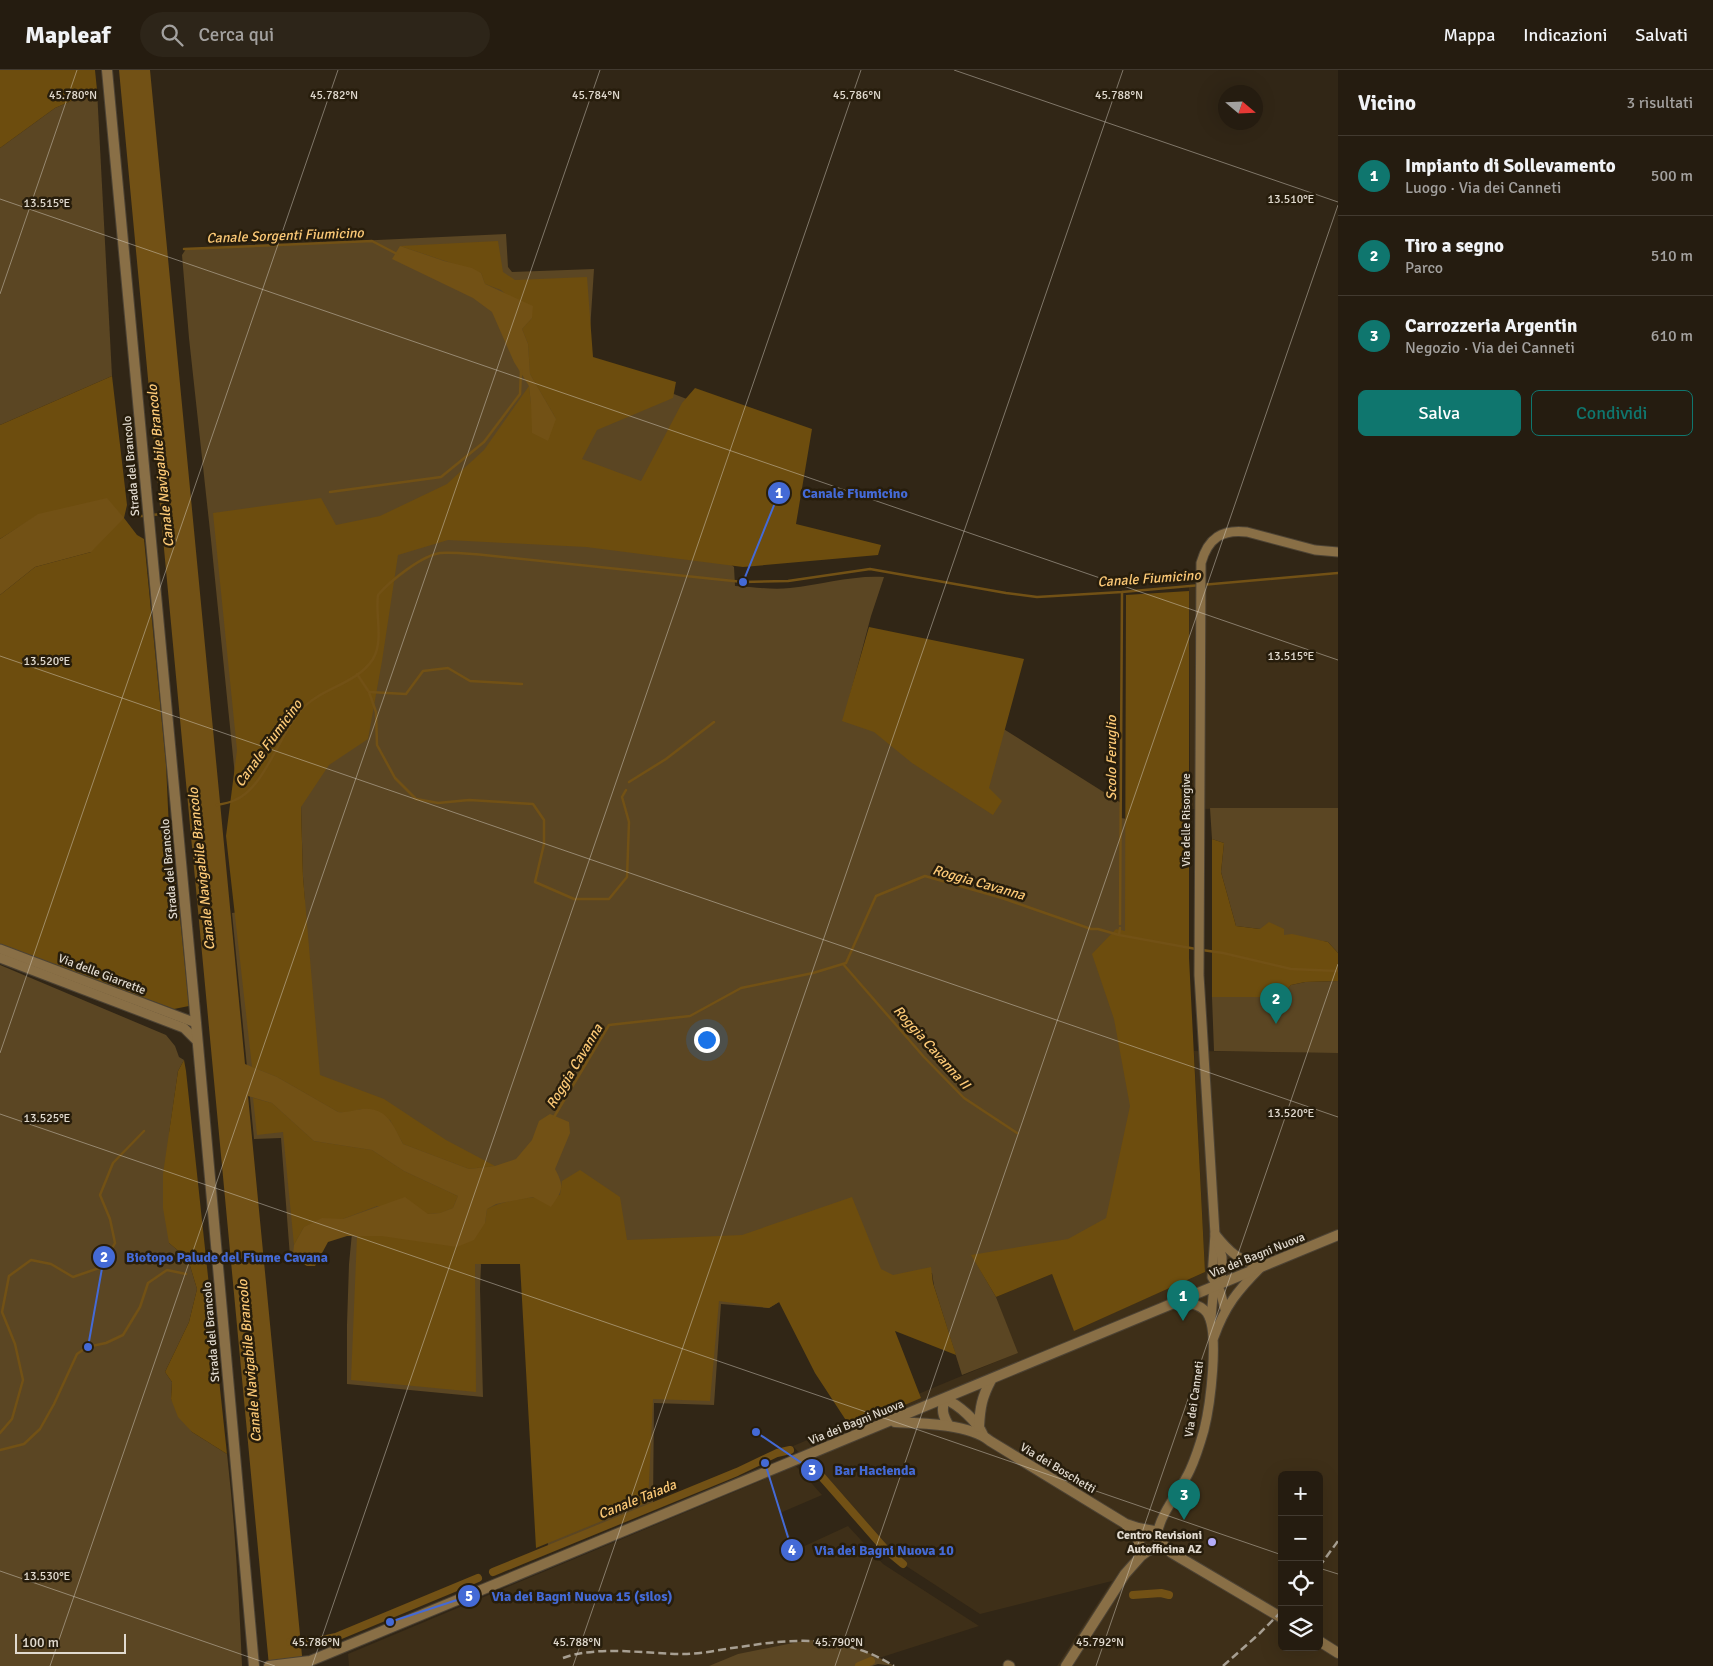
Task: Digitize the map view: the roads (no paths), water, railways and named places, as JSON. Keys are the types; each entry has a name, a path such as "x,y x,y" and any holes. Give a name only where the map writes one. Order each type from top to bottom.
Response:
{"street":[{"name":"Strada del Brancolo","path":"107,70 254,1666"},
{"name":"Via delle Risorgive","path":"1217,1285 1222,1273 1222,1257 1215,1234 1198,932 1201,563 1203,553 1210,543 1226,532 1236,531 1247,532 1314,550 1338,552"},
{"name":"Via delle Giarrette","path":"0,950 184,1023 197,1032"},
{"name":"Via delle Giarrette","path":"0,958 184,1023 197,1032"},
{"path":"184,1023 195,1011"},
{"path":"1215,1234 1229,1251 1261,1267"},
{"name":"Via dei Bagni Nuova","path":"269,1666 310,1661 891,1422 1338,1235"},
{"name":"Via dei Canneti","path":"1214,1338 1225,1310 1246,1282 1261,1267"},
{"path":"1217,1285 1225,1310"},
{"name":"Via dei Canneti","path":"1066,1666 1147,1536 1179,1492 1198,1452 1208,1407 1214,1338 1211,1321 1213,1296 1217,1285"},
{"path":"1181,1300 1206,1311 1211,1321"},
{"path":"981,1431 980,1406 991,1380"},
{"path":"945,1399 942,1414 949,1426"},
{"name":"Via dei Boschetti","path":"945,1399 952,1402 990,1441 1147,1536 1172,1554 1278,1616"},
{"name":"Via dei Boschetti","path":"891,1422 949,1426 981,1431"},
{"name":"Via dei Canneti","path":"1124,1574 1138,1559 1157,1545 1147,1536"},
{"name":"Via dei Boschetti","path":"1147,1536 1143,1549 1172,1554"},
{"path":"1323,1644 1338,1653"}],"water":[{"name":"Canale Navigabile Brancolo","path":"119,70 150,70 245,1064 277,1077 338,1112 362,1109 378,1111 392,1124 403,1144 469,1169 495,1166 516,1159 532,1140 539,1121 550,1114 569,1122 570,1133 555,1169 560,1180 561,1189 551,1207 533,1197 496,1204 487,1209 485,1223 474,1240 457,1247 381,1236 347,1236 328,1242 315,1266 307,1266 296,1260 293,1255 294,1245 304,1227 322,1218 343,1219 405,1197 428,1214 440,1213 453,1208 458,1196 404,1171 372,1150 314,1141 272,1103 248,1096 303,1666 269,1666"},
{"path":"400,246 472,268 481,273 485,284 533,306 532,318 522,329 528,344 530,374 556,419 548,441 532,433 529,386 514,362 492,312 473,298 392,259"},
{"path":"107,498 124,518 91,552 35,567 0,595 0,539 38,514"}],"waterway":[{"name":"Canale Sorgenti Fiumicino","path":"184,249 372,241 397,254"},
{"name":"Canale Sorgenti Fiumicino","path":"330,492 441,477 484,442 520,394 521,370"},
{"name":"Canale Navigabile Brancolo","path":"151,515 163,514"},
{"path":"137,516 146,516"},
{"name":"Canale Fiumicino","path":"217,805 228,803 246,794 255,784 264,772 286,731 302,709 319,696 349,680 366,667 373,659 378,644 378,595 406,570 424,559 440,553 484,555 743,582 788,581 870,569 1037,597 1122,592 1338,573"},
{"name":"Scolo Feruglio","path":"1120,924 1122,592"},
{"path":"369,692 406,694 423,671 448,668 470,681 522,684"},
{"path":"357,674 369,692 376,712 377,745 395,778 416,799 438,803 469,800 533,804 544,820 544,844 535,882 574,899 609,899 627,877 629,822 622,797 626,790"},
{"path":"629,782 666,759 714,722"},
{"name":"Roggia Cavanna","path":"554,1117 609,1025 690,1016 741,988 813,973 846,963 876,896 925,876 1002,898 1091,929 1119,935 1120,928"},
{"path":"1119,935 1196,949"},
{"path":"1202,950 1291,969 1338,971"},
{"name":"Roggia Cavanna II","path":"843,964 924,1057 964,1098 1017,1133"},
{"path":"0,1433 12,1419 23,1380 15,1344 2,1312 9,1276 31,1260 51,1264 73,1277 102,1267 115,1243 110,1219 100,1195 113,1163 144,1131"},
{"name":"Roggia Cavanna","path":"0,1450 24,1444 40,1429 77,1354 87,1347 106,1343 123,1335 140,1307 148,1283 167,1270 186,1274"},
{"name":"Canale Taiada","path":"493,1572 737,1472 777,1453 790,1450"},
{"name":"Canale Taiada","path":"814,1468 885,1549 903,1564"},
{"name":"Canale Taiada","path":"290,1642 317,1641 336,1637 478,1578"},
{"path":"1133,1595 1161,1593 1169,1595"},
{"path":"859,1666 871,1661"}],"railway":[{"path":"1323,1562 1338,1541"},
{"path":"1223,1666 1278,1615"},
{"path":"563,1658 577,1654 607,1651 691,1654 761,1644 819,1641 857,1649 894,1666"}],"place":[{"name":"Canale Fiumicino","path":"743,582"},
{"name":"Tiro a segno","path":"1276,1024"},
{"name":"Impianto di Sollevamento","path":"1183,1321"},
{"name":"Biotopo Palude del Fiume Cavana","path":"88,1347"},
{"name":"Bar Hacienda","path":"756,1432"},
{"name":"Via dei Bagni Nuova 10","path":"765,1463"},
{"name":"Carrozzeria Argentin","path":"1184,1520"},
{"name":"Centro Revisioni Autofficina AZ","path":"1212,1542"},
{"name":"Via dei Bagni Nuova 15 (silos)","path":"390,1622"}]}
